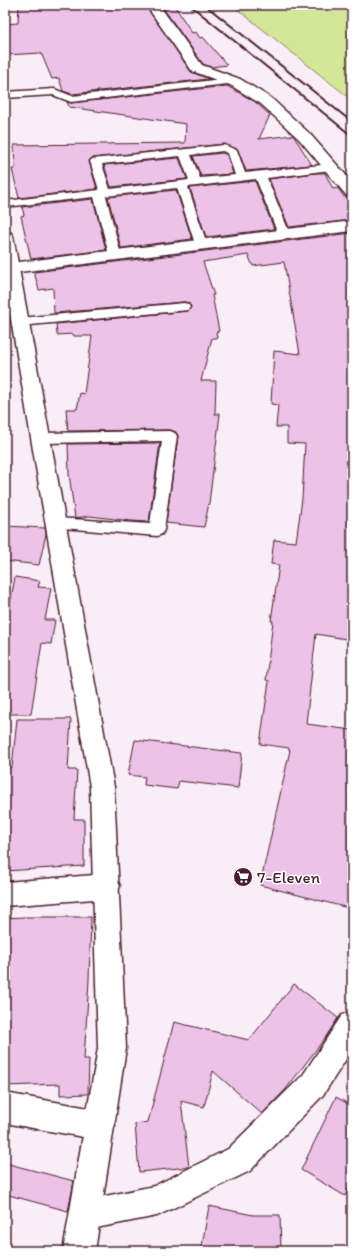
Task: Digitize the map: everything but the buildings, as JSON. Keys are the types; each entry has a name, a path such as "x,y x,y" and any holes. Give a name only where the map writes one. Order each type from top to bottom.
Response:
{"street":[{"path":"152,5 197,68 232,81 266,101 304,136 352,192"},
{"path":"8,264 115,255 352,226"},
{"path":"5,236 8,264 41,438 102,787 107,886 112,1048 79,1251"},
{"path":"5,894 107,886"},
{"path":"86,1215 157,1201 239,1160 313,1086 352,1025"},
{"path":"5,1108 100,1125"}],"lane":[{"path":"5,95 54,92 71,99 232,81"},
{"path":"115,255 96,161 224,148 233,152 241,177"},
{"path":"184,152 196,182"},
{"path":"5,204 331,167"},
{"path":"260,175 284,234"},
{"path":"181,184 202,244"},
{"path":"20,322 184,307"},
{"path":"41,438 170,436 157,530 56,523"}],"green space":[{"path":"232,5 352,5 352,100"}],"railway":[{"path":"190,5 352,136"},
{"path":"205,5 352,122"}],"place":[{"name":"7-Eleven","path":"243,877"}]}
